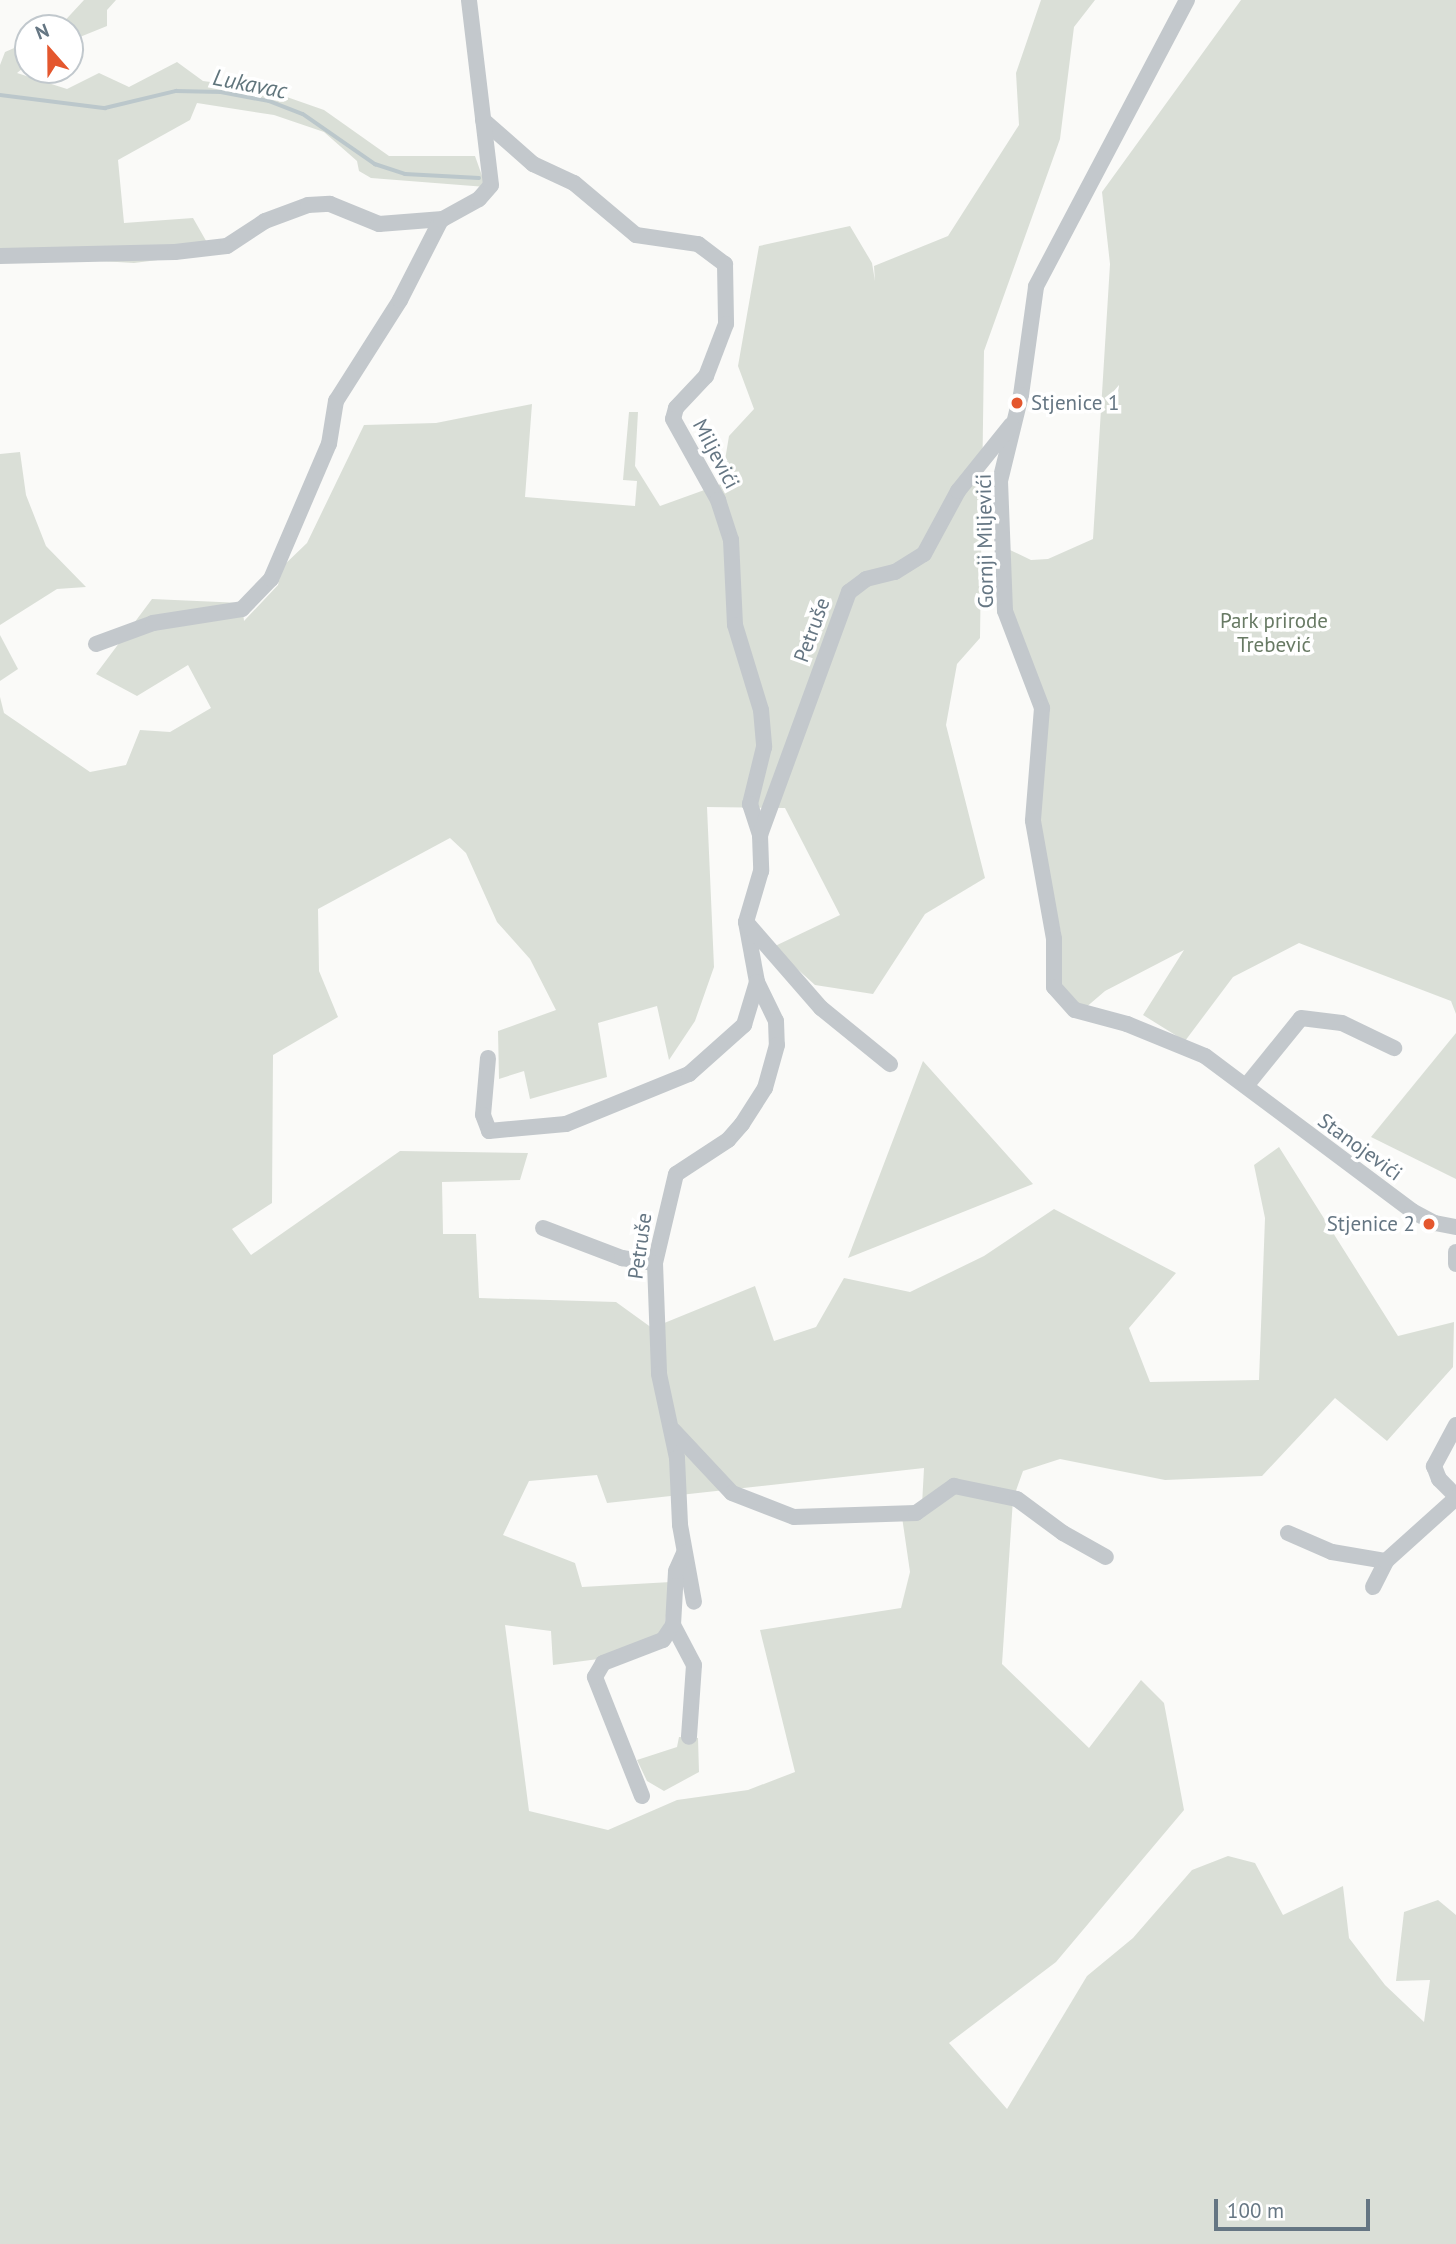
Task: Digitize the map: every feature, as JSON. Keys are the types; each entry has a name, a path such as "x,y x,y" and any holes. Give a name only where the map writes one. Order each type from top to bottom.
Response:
{"street":[{"path":"0,256 175,252 228,246 265,221 308,205 330,204 379,224 443,219 479,199 491,185 483,120 482,84 469,0"},
{"name":"Gornji Miljevići","path":"1054,987 1054,939 1033,821 1042,708 1005,611 1000,481 1015,420 1036,287 1187,0"},
{"name":"Miljevići","path":"483,120 533,163 575,183 636,235 698,244 725,264 726,324 706,376 676,408 673,419 713,490 731,540 735,625 762,722 764,747 750,804"},
{"path":"96,644 153,623 242,609 271,579 306,489 329,444 336,401 400,300 443,219"},
{"name":"Petruše","path":"772,803 849,592 866,579 895,572 924,554 958,491 1015,420"},
{"path":"772,803 760,835 750,804 772,803"},
{"name":"Petruše","path":"694,1602 684,1553 671,1428 659,1374 655,1263 676,1174 728,1140 743,1124 775,1064 776,1021 757,982 746,922 761,871 760,835"},
{"path":"746,922 821,1007 890,1064"},
{"name":"Petruše","path":"488,1058 483,1115 489,1131 566,1124 688,1074 744,1025 757,982"},
{"name":"Stanojevići","path":"1054,987 1075,1010 1127,1024 1205,1056 1412,1211 1435,1223 1456,1227"},
{"path":"1246,1086 1301,1017 1342,1023 1394,1048"},
{"path":"543,1228 622,1258 655,1263"},
{"path":"1456,1252 1456,1264"},
{"path":"1373,1587 1386,1561 1455,1500 1439,1479 1434,1466 1456,1425"},
{"path":"671,1428 732,1493 794,1517 916,1513 954,1486 1017,1499 1063,1533 1106,1557"},
{"path":"1287,1533 1332,1552 1386,1561"},
{"path":"642,1796 595,1676 596,1668 663,1640 673,1625 676,1571 684,1553"},
{"path":"673,1625 694,1665 690,1737"}],"green space":[{"path":"84,0 116,0 107,10 107,26 84,35 84,14 71,14"},
{"path":"1041,0 1095,0 1074,27 1060,139 984,351 980,638 957,664 946,725 985,878 925,914 873,994 815,985 773,947 840,915 785,808 707,807 714,967 695,1021 669,1060 657,1006 598,1023 607,1077 530,1099 524,1071 499,1079 498,1031 556,1010 530,959 497,922 466,853 450,838 318,909 319,971 338,1017 273,1055 272,1203 232,1229 251,1255 400,1151 528,1153 520,1180 442,1182 443,1234 476,1234 479,1298 616,1302 652,1328 755,1286 774,1341 816,1327 844,1278 910,1292 984,1256 1054,1209 1176,1273 1129,1328 1150,1382 1259,1380 1265,1218 1254,1165 1279,1147 1398,1336 1454,1322 1453,1367 1387,1441 1335,1398 1262,1476 1165,1480 1060,1459 1023,1471 1013,1499 1002,1664 1089,1748 1141,1680 1164,1703 1184,1810 1056,1962 949,2043 1007,2109 1087,1976 1133,1938 1192,1870 1228,1856 1255,1863 1283,1915 1343,1886 1349,1938 1385,1985 1424,2022 1430,1980 1396,1981 1404,1912 1438,1900 1456,1915 1456,2244 0,2244 0,697 4,713 90,772 126,765 140,730 170,732 211,708 188,665 137,696 96,674 152,599 242,603 244,621 278,585 282,567 307,543 364,425 436,423 532,404 525,497 635,506 637,481 623,480 629,412 638,412 635,466 660,506 721,484 729,436 754,409 738,366 759,246 850,226 872,263 875,281 874,266 948,236 1019,125 1016,73","holes":["924,1468 922,1505 902,1517 910,1572 901,1608 760,1630 795,1772 748,1790 677,1800 608,1830 529,1811 505,1625 551,1631 553,1665 606,1658 663,1636 671,1582 582,1587 575,1563 503,1535 529,1481 597,1475 607,1503"]},
{"name":"Park prirode Trebević","path":"1241,0 1456,0 1456,1014 1451,1001 1299,943 1233,977 1185,1041 1143,1015 1184,950 1105,991 1084,1009 1061,984 1061,934 1039,831 1045,745 1012,610 1010,550 1031,560 1048,559 1093,539 1110,264 1102,192"},
{"path":"14,48 14,84 51,84 67,89 84,84 84,80 99,73 129,87 177,62 203,81 264,89 324,110 389,156 475,156 486,187 371,178 359,171 357,161 324,132 274,115 197,103 190,120 118,160 124,223 193,218 213,253 134,263 0,255 0,65 5,52"},
{"path":"20,452 26,495 46,546 86,587 57,589 0,625 0,454"},
{"path":"0,635 18,669 0,681"},
{"path":"1456,1033 1456,1179 1371,1137"},
{"path":"923,1061 1033,1184 848,1258 909,1098"},
{"path":"679,1737 698,1738 699,1772 664,1791 647,1781 637,1760 677,1747"}],"waterway":[{"name":"Lukavac","path":"0,95 105,108 176,91 221,92 269,101 303,114 375,164 405,174 479,178"}],"place":[{"name":"Stjenice 1","path":"1017,403"},
{"name":"Stjenice 2","path":"1429,1224"}]}
